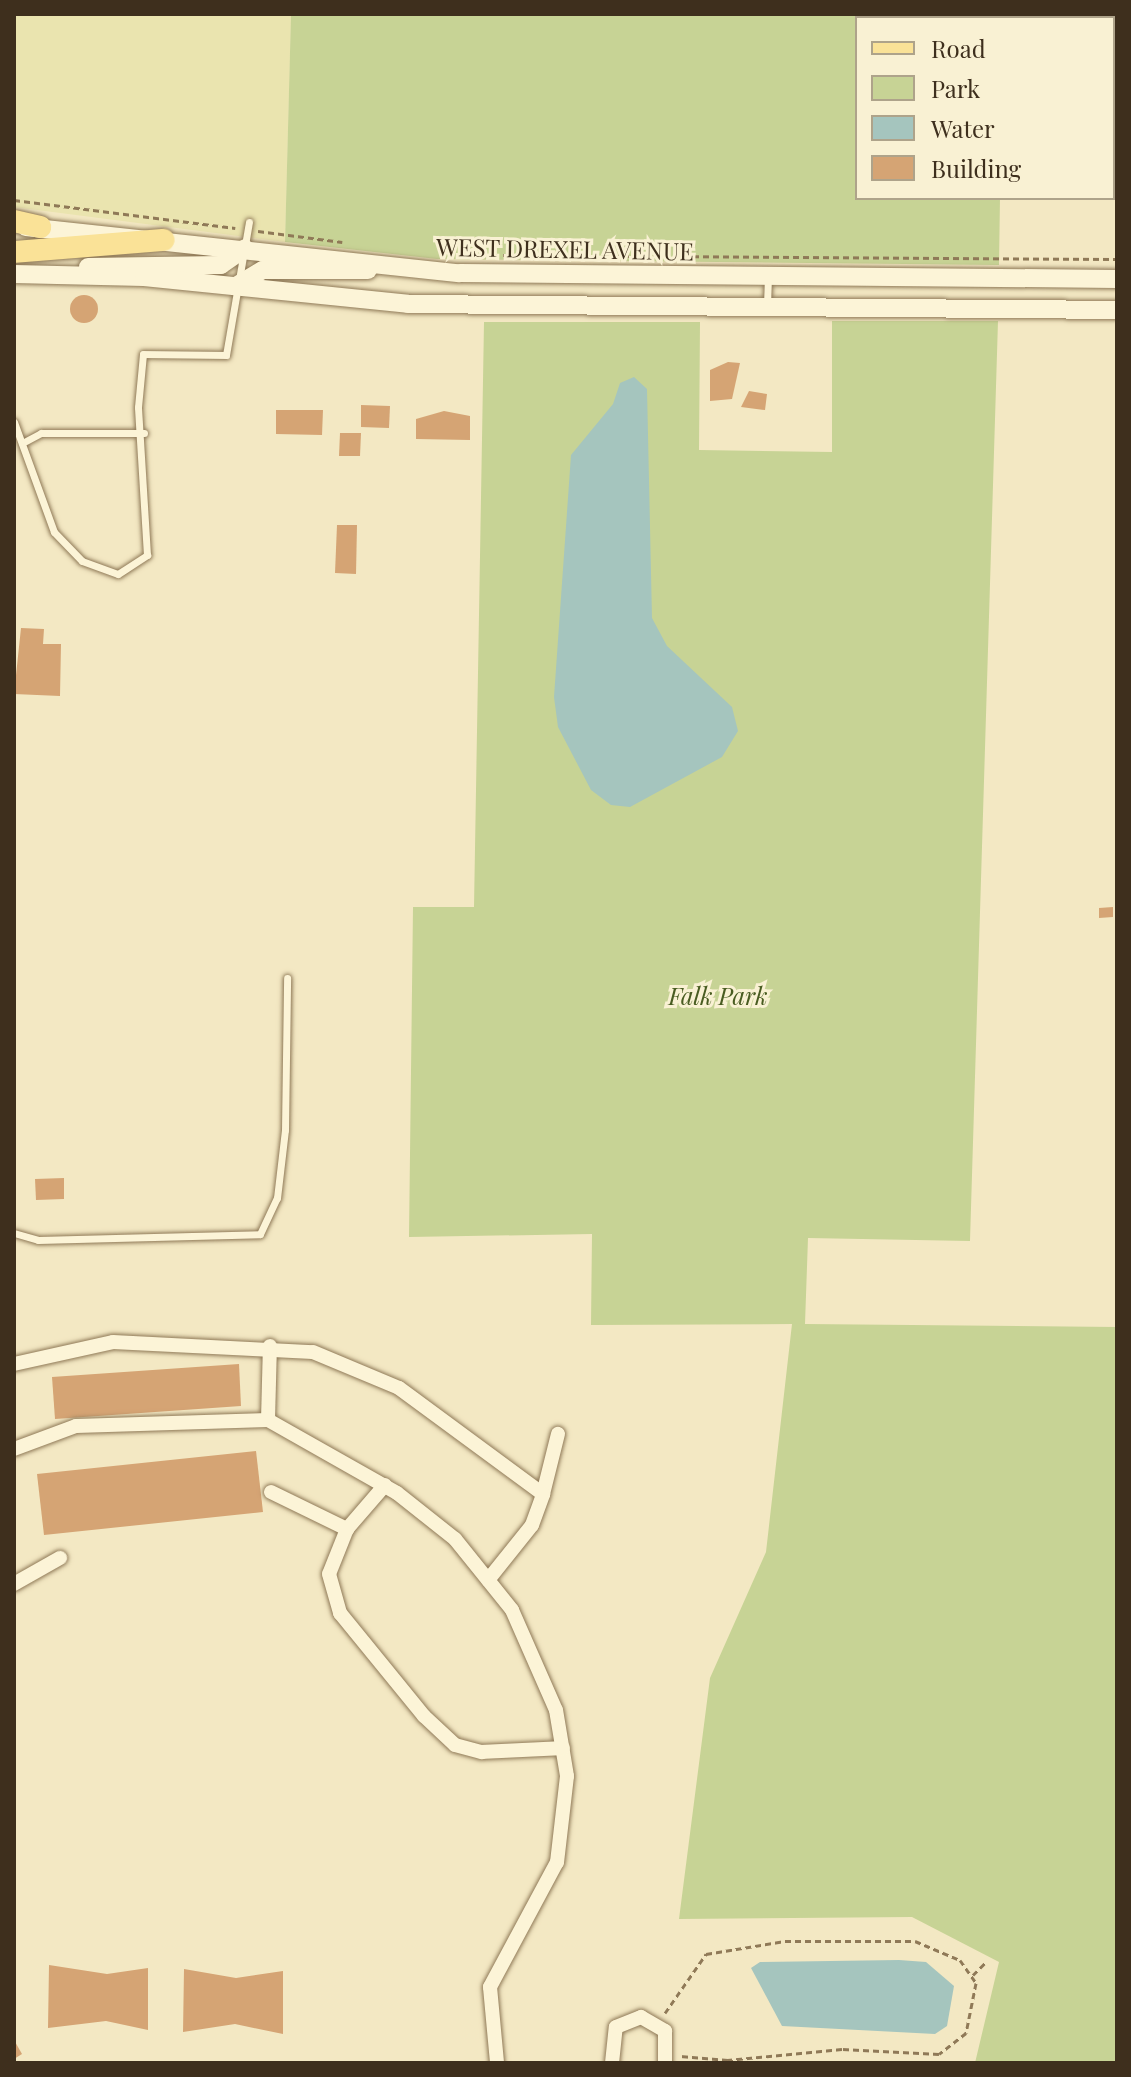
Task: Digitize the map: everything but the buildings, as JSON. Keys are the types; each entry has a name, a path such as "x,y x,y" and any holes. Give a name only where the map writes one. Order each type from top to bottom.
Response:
{"main road":[{"path":"14,224 40,227"},
{"path":"14,252 164,240"}],"street":[{"name":"WEST DREXEL AVENUE","path":"40,227 395,267 768,277 1117,279"},
{"path":"42,274 113,263 221,265 245,248"},
{"path":"236,286 263,270 336,274 395,267"},
{"path":"14,274 236,286 408,304 1117,310"},
{"path":"14,1364 113,1342 270,1346 313,1352 399,1388 543,1494"},
{"path":"268,1420 270,1346"},
{"path":"14,1449 76,1426 268,1420 385,1485 455,1539 488,1580 525,1638 556,1710 567,1776 557,1862 490,1987 497,2063"},
{"path":"488,1580 532,1525 558,1434"},
{"path":"385,1485 347,1529 329,1574 340,1613 424,1716 455,1745 482,1752 563,1748"},
{"path":"271,1492 347,1529"},
{"path":"14,1584 60,1558"},
{"path":"612,2063 608,2044 623,2021 659,2023 667,2058"}],"lane":[{"path":"14,422 26,441 54,532 82,561 118,574 147,555 144,433 138,407 143,354 226,355 249,222"},
{"path":"767,307 768,277"},
{"path":"26,441 41,433 144,433"},
{"path":"14,1233 38,1240 260,1234 277,1198 285,1130 287,978"}],"path":[{"path":"14,200 227,227"},
{"path":"265,232 346,242"},
{"path":"484,255 1117,259"},
{"path":"659,2023 697,1961 733,1947 915,1941 960,1960 973,1975"},
{"path":"667,2058 701,2060 842,2049 939,2054 966,2033 973,1975 985,1963"}],"shaded area":[{"path":"14,14 291,14 285,242 14,207"}],"green space":[{"path":"291,14 1002,14 855,16 855,200 1000,200 999,265 437,259 285,242"},
{"name":"Falk Park","path":"832,321 998,321 970,1241 808,1238 805,1324 1117,1327 1117,2063 975,2063 999,1962 912,1917 679,1919 710,1678 766,1552 792,1324 591,1325 592,1234 409,1237 413,907 474,907 484,322 700,322 699,450 832,452"}],"water":[{"path":"634,377 647,389 652,618 667,646 732,707 738,731 722,757 630,807 611,805 591,790 558,727 554,697 571,455 613,404 620,383"},
{"path":"760,1962 926,1962 954,1986 947,2026 935,2034 782,2026 751,1968"}]}
